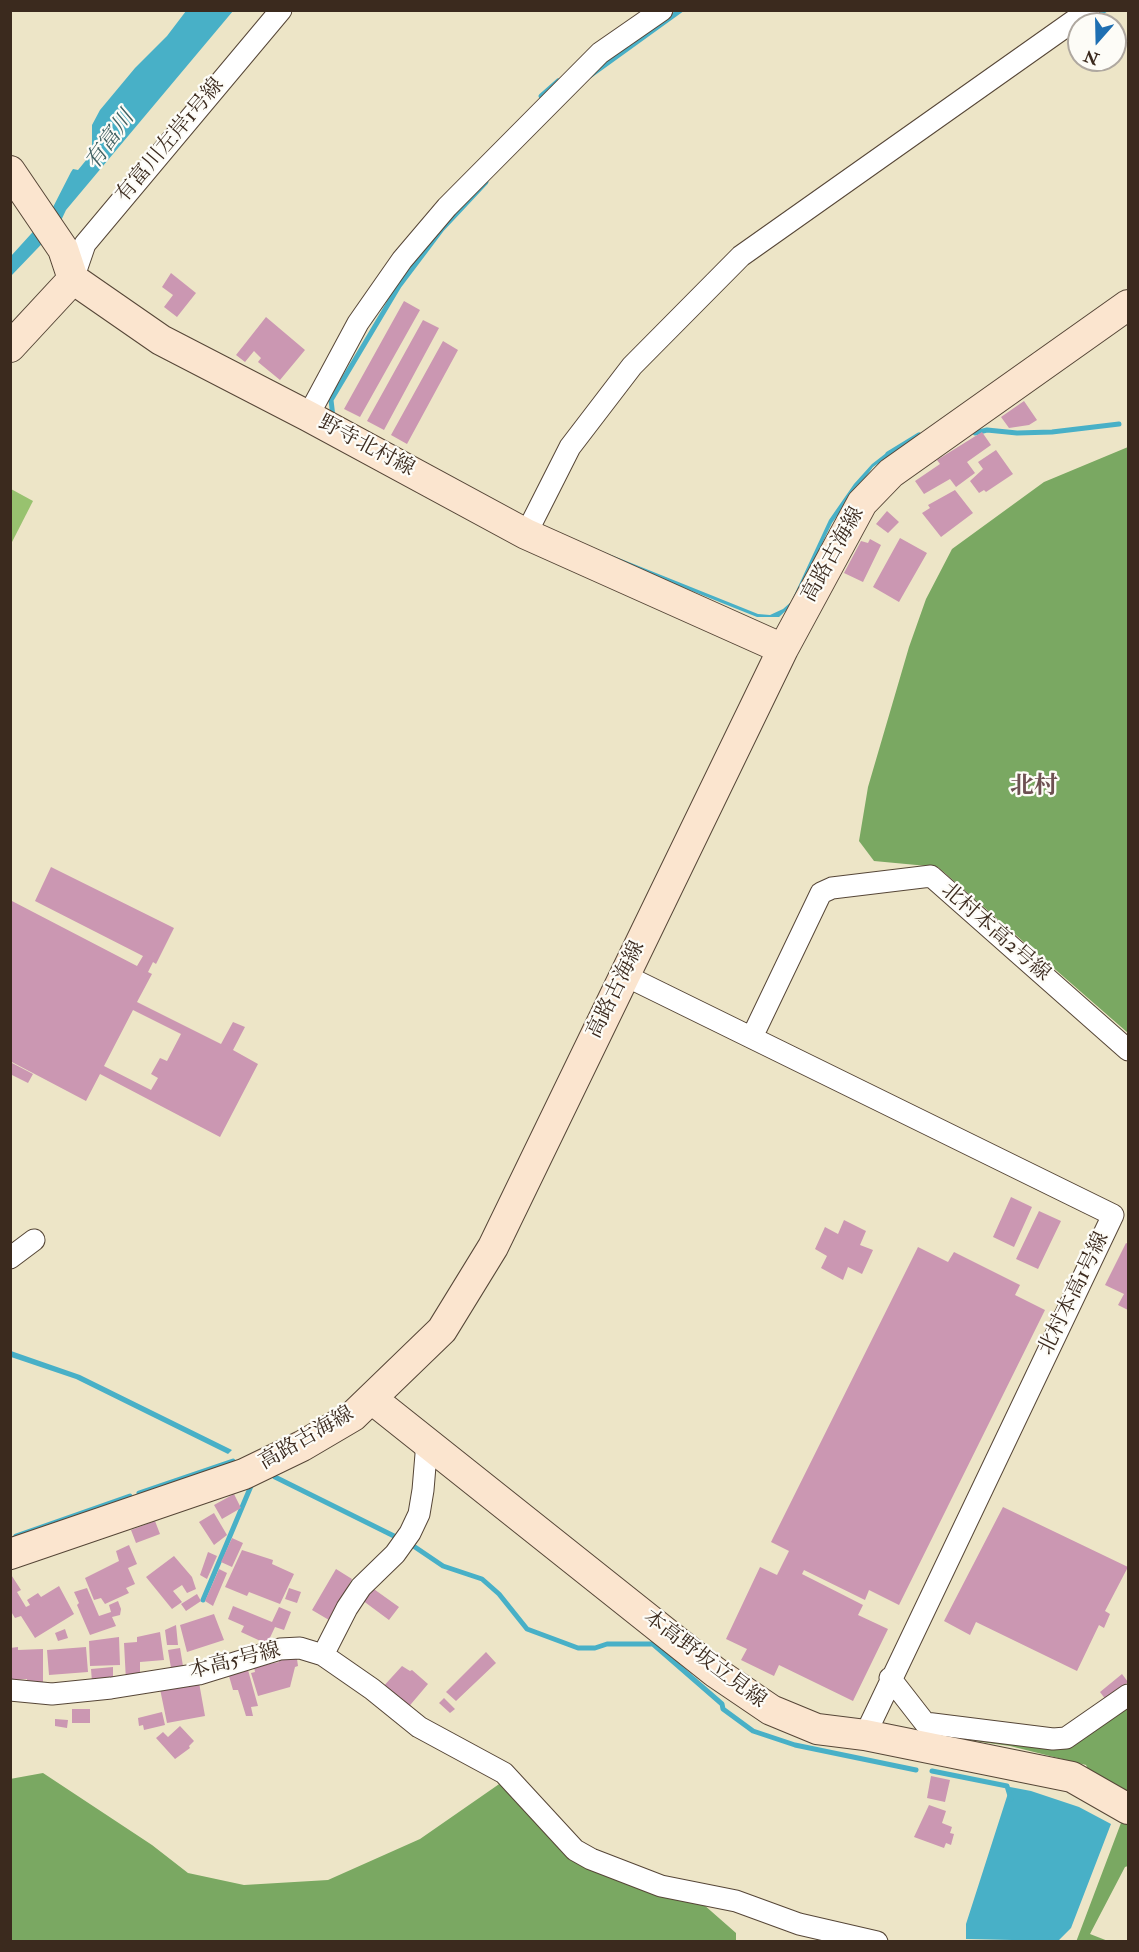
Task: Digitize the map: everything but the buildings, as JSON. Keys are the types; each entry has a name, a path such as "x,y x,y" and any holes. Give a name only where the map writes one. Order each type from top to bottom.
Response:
{"street":[{"name":"有富川左岸1号線","path":"73,279 85,244 281,10"},
{"path":"308,416 358,322 402,260 447,207 600,53 662,10"},
{"path":"526,534 570,447 632,366 741,256 1089,10"},
{"path":"10,347 73,279 63,249 15,177"},
{"name":"野寺北村線","path":"73,279 161,340 308,416 526,534 783,649"},
{"name":"高路古海線","path":"10,1554 244,1474 302,1446 353,1416 442,1330 493,1247 624,975 723,777 783,649 841,537 862,503 891,473 1128,305"},
{"name":"北村本高2号線","path":"752,1037 821,893 832,888 931,876 1128,1050"},
{"name":"北村本高1号線","path":"624,975 1121,1219 890,1678 865,1735"},
{"path":"10,1258 34,1240"},
{"name":"本高野坂立見線","path":"372,1399 715,1672 771,1710 817,1729 865,1735 1072,1777 1128,1809"},
{"path":"427,1442 419,1514 410,1533 395,1554 361,1587 347,1608 323,1655 372,1689 419,1727 504,1773 574,1850 591,1859 661,1886 736,1901 798,1924 877,1941"},
{"name":"本高5号線","path":"10,1690 52,1694 111,1688 199,1674 280,1648 300,1648 323,1655"},
{"path":"890,1678 925,1723 1053,1739 1066,1738 1128,1695"}],"green space":[{"path":"1128,447 1128,1033 938,867 874,861 859,841 868,787 909,647 926,599 952,549 1044,482"},
{"path":"11,489 33,501 11,544"},
{"path":"1128,1703 1128,1799 1090,1774 1086,1765 1010,1746 924,1734 1068,1747"},
{"path":"43,1773 152,1845 188,1873 244,1885 328,1880 420,1839 505,1780 562,1842 695,1897 736,1933 736,1941 11,1941 10,1779"},
{"path":"1124,1815 1128,1819 1128,1866 1125,1867 1090,1934 1108,1941 1076,1942"}],"water":[{"name":"有富川","path":"186,11 233,11 66,210 58,227 11,276 11,256 50,213 73,169 78,170 92,153 92,125 100,110 135,68 167,36"},
{"path":"890,450 892,454 873,467 832,523 793,604 779,617 757,617 547,533 549,530 758,614 770,615 791,602 829,520 854,484 872,464"},
{"path":"11,1351 80,1375 232,1450 228,1454 76,1379 11,1357"},
{"path":"1010,1787 1031,1791 1079,1807 1111,1824 1071,1928 1058,1941 966,1939 966,1924"}],"waterway":[{"path":"591,75 681,10"},
{"path":"541,96 558,81"},
{"path":"333,417 331,400 399,286 442,229 486,182"},
{"path":"975,433 987,430 1017,433 1052,432 1119,424"},
{"path":"888,454 919,435"},
{"path":"139,1493 233,1461"},
{"path":"275,1477 398,1538"},
{"path":"203,1600 251,1486"},
{"path":"16,1536 130,1496"},
{"path":"409,1543 443,1566 482,1579 499,1594 527,1629 578,1648 595,1648 607,1644 653,1644 722,1704 723,1709 753,1731 795,1745 916,1770"},
{"path":"932,1771 1007,1786 1011,1799"}],"district":[{"name":"北村","path":"1034,788"}]}
